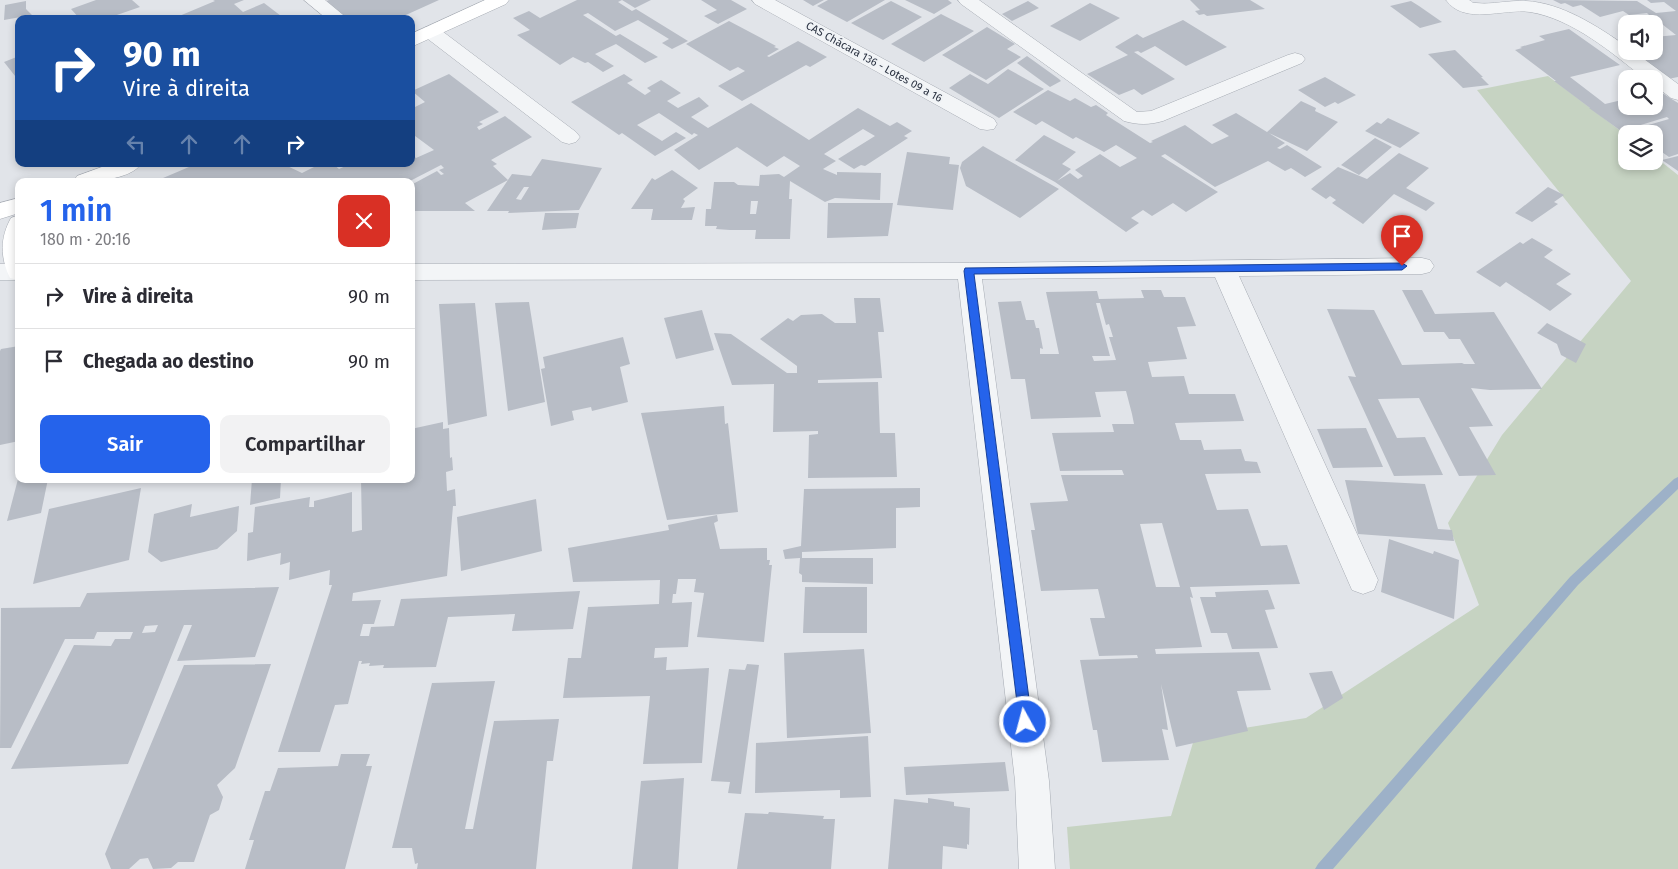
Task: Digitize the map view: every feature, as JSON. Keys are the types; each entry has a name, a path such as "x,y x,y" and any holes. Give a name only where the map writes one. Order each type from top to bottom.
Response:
{"street":[{"path":"313,0 334,15"},
{"path":"415,39 500,0"},
{"name":"CAS Chácara 136 - Lotes 09 a 16","path":"761,0 987,124"},
{"path":"966,0 1131,117 1143,119 1156,117 1295,59"},
{"path":"1455,0 1467,7 1476,9 1532,7 1560,16 1581,25 1678,94"},
{"path":"431,32 569,137"},
{"path":"93,178 122,167"},
{"path":"0,211 15,205"},
{"path":"12,272 11,252 15,238"},
{"path":"415,272 969,271 1422,266"},
{"path":"1223,267 1363,580"},
{"path":"969,271 1032,782 1038,869"}],"green space":[{"path":"1548,76 1618,129 1618,170 1663,170 1663,163 1678,175 1678,869 1070,869 1067,827 1171,816 1195,736 1306,718 1479,605 1448,523 1502,435 1631,281 1477,90"}],"building":[{"path":"96,0 132,0 140,7 117,15 76,15 71,9"},
{"path":"213,0 244,0 234,4 243,12 264,3 280,15 182,15 215,1"},
{"path":"329,0 439,0 406,15 336,15 321,3"},
{"path":"577,0 622,0 618,2 632,11 636,9 688,41 672,49 662,43 669,39 638,20 615,31 588,13 583,15 616,36 620,34 658,57 645,63 616,44 595,54 614,66 603,72 588,62 585,63 573,57 560,65 517,35 530,30 513,18 529,11 540,18"},
{"path":"622,0 651,0 635,8"},
{"path":"701,0 731,0 747,9 718,24 704,16 717,10"},
{"path":"803,0 824,0 813,6"},
{"path":"828,0 885,0 847,22 817,6"},
{"path":"905,0 948,0 952,3 934,14"},
{"path":"1190,0 1250,0 1265,9 1207,16 1204,14 1199,15 1195,11 1200,10"},
{"path":"1553,0 1637,1 1656,13 1676,11 1664,2 1651,3 1647,0 1678,0 1678,77 1668,79 1663,75 1663,70 1655,70 1642,60 1663,60 1663,36 1676,35 1663,25 1663,15 1649,15 1647,13 1629,15 1623,11 1600,17 1581,5 1573,7 1565,3 1561,4"},
{"path":"26,1 26,9 32,15 15,15 15,18 4,20 5,5"},
{"path":"891,1 922,17 883,40 851,23"},
{"path":"1028,1 1039,8 1012,21 1002,14"},
{"path":"1411,1 1442,22 1420,28 1390,6"},
{"path":"1090,3 1120,18 1080,41 1050,26"},
{"path":"941,14 974,31 924,62 891,44"},
{"path":"1183,20 1227,47 1186,66 1155,46 1141,53 1138,51 1134,52 1175,79 1142,95 1134,89 1119,95 1087,74 1128,55 1115,47 1137,34 1143,38"},
{"path":"729,21 776,46 774,47 779,49 767,56 769,57 798,41 827,57 810,67 806,65 742,101 718,86 745,71 738,67 730,71 686,44"},
{"path":"987,27 1015,44 1007,49 1021,57 986,80 942,55"},
{"path":"1569,29 1620,65 1570,77 1605,104 1618,101 1618,115 1663,115 1663,94 1678,103 1678,154 1669,157 1663,153 1663,125 1648,125 1669,119 1667,117 1641,125 1618,125 1618,129 1515,50 1545,40 1539,36"},
{"path":"1455,50 1489,85 1463,88 1428,54"},
{"path":"1027,56 1061,81 1050,87 1017,63"},
{"path":"15,58 15,76 4,62"},
{"path":"1008,69 1044,89 999,118 949,88 970,74 988,84"},
{"path":"449,74 499,112 479,122 483,124 477,127 479,130 505,116 532,137 491,160 497,164 493,166 508,180 465,203 475,211 415,211 415,183 437,171 441,175 444,174 439,170 444,168 441,165 415,178 163,178 189,167 289,167 302,173 314,167 337,167 339,169 343,167 415,167 415,157 434,150 415,136 415,107 425,102 415,94 415,90"},
{"path":"624,74 633,80 627,83 645,95 651,91 647,88 661,80 681,93 667,101 678,108 699,97 709,106 691,117 708,128 751,103 809,140 858,108 890,126 897,122 912,131 904,136 908,138 865,166 861,165 854,169 838,159 875,136 863,129 824,154 836,161 823,169 837,175 837,172 881,173 880,200 835,198 825,202 790,181 789,199 792,199 790,239 755,239 756,230 716,229 717,226 705,226 706,209 711,209 714,182 734,182 738,185 759,186 760,175 779,174 784,177 800,166 784,156 767,167 737,147 699,170 674,150 698,135 694,133 692,135 659,113 637,125 662,141 676,132 686,138 655,156 622,133 619,135 571,102","holes":["751,201 758,201 756,214 750,214"]},
{"path":"1325,77 1356,95 1338,104 1335,102 1325,107 1298,90"},
{"path":"1048,90 1070,101 1075,98 1091,107 1096,105 1108,113 1106,115 1150,143 1185,125 1212,144 1229,136 1212,125 1236,113 1267,132 1301,101 1316,108 1315,111 1338,122 1307,151 1269,133 1285,143 1277,148 1280,149 1287,145 1322,167 1305,177 1291,168 1285,171 1268,161 1215,187 1165,154 1161,156 1218,192 1186,212 1173,203 1152,216 1143,210 1131,218 1139,223 1126,232 1055,182 1015,160 1044,135 1076,152 1062,164 1071,169 1057,181 1070,173 1078,179 1083,176 1075,170 1100,154 1120,167 1137,158 1116,145 1104,152 1076,137 1073,139 1042,121 1036,125 1013,112"},
{"path":"1388,118 1420,133 1400,148 1365,131 1377,122 1381,124"},
{"path":"1375,138 1392,147 1359,175 1341,165"},
{"path":"983,146 1059,189 1020,218 966,186 960,168 962,162"},
{"path":"907,152 950,157 949,164 959,165 953,210 897,205"},
{"path":"1399,153 1429,168 1406,188 1435,203 1426,211 1394,194 1363,224 1332,203 1336,200 1330,196 1326,199 1311,189 1338,167 1367,179"},
{"path":"1678,156 1678,171 1663,161"},
{"path":"542,159 602,168 579,210 508,213 509,211 487,211 512,174 531,176","holes":["524,187 529,187 521,200 516,199"]},
{"path":"672,170 698,188 683,199 685,201 681,208 695,207 692,220 651,220 653,209 631,209 652,178 655,180"},
{"path":"1548,187 1564,195 1554,202 1558,204 1532,222 1515,213"},
{"path":"828,203 893,203 888,236 827,238"},
{"path":"545,213 579,213 576,228 542,230"},
{"path":"1532,238 1553,250 1544,257 1571,274 1556,284 1572,294 1550,311 1506,282 1500,287 1476,272 1520,242 1523,244"},
{"path":"1141,290 1161,290 1164,297 1185,297 1196,326 1177,327 1187,359 1148,362 1152,377 1184,376 1189,394 1235,394 1244,421 1175,423 1180,440 1201,440 1204,450 1241,449 1245,461 1257,462 1261,473 1205,474 1217,510 1248,509 1261,546 1287,545 1300,584 1190,587 1193,598 1190,597 1202,647 1155,649 1156,654 1259,652 1271,690 1237,691 1248,731 1176,747 1161,684 1168,730 1162,729 1169,760 1102,762 1097,730 1093,730 1080,660 1138,658 1137,655 1099,656 1090,618 1105,618 1098,589 1041,591 1031,530 1035,530 1030,503 1068,501 1061,475 1124,475 1122,470 1060,471 1052,433 1114,432 1112,424 1134,424 1132,414 1126,391 1095,392 1101,417 1031,419 1025,379 1011,379 998,302 1021,301 1026,320 1034,320 1036,328 1039,328 1043,349 1040,348 1040,354 1059,354 1046,292 1097,291 1099,299 1144,298","holes":["1096,303 1100,303 1106,325 1109,324 1113,337 1109,337 1116,360 1094,361 1092,356 1110,356","1162,523 1180,587 1156,587 1140,524"]},
{"path":"1402,290 1422,290 1435,314 1494,312 1542,389 1490,390 1471,388 1493,426 1469,427 1496,475 1459,476 1419,398 1378,399 1397,438 1425,437 1443,475 1394,476 1348,376 1356,377 1327,309 1374,310 1402,365 1475,364 1460,339 1449,339 1444,332 1424,332"},
{"path":"854,298 880,298 884,332 878,332 882,378 818,380 818,383 878,382 880,433 895,433 897,477 808,478 809,435 818,434 818,431 773,432 774,384 732,385 714,333 731,334 787,373 797,373 797,366 760,339 788,318 793,321 801,315 822,314 835,323 856,323"},
{"path":"529,302 545,402 508,411 495,303"},
{"path":"475,303 487,416 448,425 439,304"},
{"path":"702,310 714,350 676,359 664,318"},
{"path":"1547,323 1586,344 1576,363 1561,355 1557,344 1537,333"},
{"path":"623,337 630,364 620,367 628,402 592,411 591,407 572,411 574,420 551,426 541,369 545,368 543,357"},
{"path":"15,347 15,442 0,445 0,351 1,349"},
{"path":"724,406 725,424 728,423 738,512 667,520 641,413"},
{"path":"443,422 443,429 449,428 450,458 452,457 453,470 446,472 447,491 455,489 456,506 453,506 447,576 353,593 352,601 381,600 374,624 363,624 360,636 369,636 371,627 394,626 401,599 580,591 573,629 512,631 515,614 448,617 436,667 383,668 384,665 369,666 370,663 361,664 362,661 359,661 348,704 335,705 320,752 278,752 332,585 329,585 330,570 289,580 290,562 280,565 281,553 247,561 248,533 253,532 255,507 310,497 309,507 314,507 314,501 352,492 352,532 362,530 361,483 415,483 415,428"},
{"path":"1366,428 1383,467 1333,468 1317,429"},
{"path":"1345,480 1425,484 1438,529 1452,530 1454,541 1358,534"},
{"path":"17,483 47,483 41,513 7,521"},
{"path":"252,483 281,483 280,498 250,505"},
{"path":"141,488 129,560 33,584 49,509"},
{"path":"920,488 920,507 896,508 896,548 802,552 802,558 873,558 873,584 802,582 802,575 799,573 800,558 785,559 783,550 801,546 804,489"},
{"path":"536,499 542,551 461,571 457,517"},
{"path":"192,504 190,517 239,506 237,531 217,549 161,562 148,552 154,514"},
{"path":"717,515 718,521 714,523 720,549 767,548 767,560 770,560 769,565 772,565 764,642 697,637 704,593 694,592 696,579 678,579 676,594 673,594 672,603 692,602 688,647 655,648 654,658 667,657 666,670 709,668 702,763 643,764 650,696 563,698 568,658 581,658 588,607 659,604 660,580 573,582 568,548 669,530 668,525"},
{"path":"1389,539 1433,554 1434,551 1459,560 1454,619 1381,592"},
{"path":"279,587 255,657 177,661 192,625 184,625 128,764 11,769 74,645 111,646 115,639 130,639 133,632 97,632 94,639 65,639 11,748 0,748 1,608 80,607 87,593","holes":["158,625 155,632 142,633 145,626"]},
{"path":"805,587 867,587 867,633 803,633"},
{"path":"1268,590 1275,609 1265,610 1278,648 1232,649 1227,633 1211,633 1200,597 1216,597 1215,592"},
{"path":"864,649 871,733 787,738 784,653"},
{"path":"271,664 235,768 217,785 223,797 219,810 210,815 194,862 178,862 171,868 153,869 148,858 140,859 129,869 111,869 105,854 184,665"},
{"path":"747,664 759,665 741,794 728,793 730,782 711,781 729,669 745,670"},
{"path":"1332,671 1343,698 1324,710 1309,673"},
{"path":"495,681 465,829 473,829 494,721 559,719 553,761 547,761 536,869 417,869 418,863 415,864 412,848 392,848 432,683"},
{"path":"868,736 871,797 840,798 840,790 755,793 756,743"},
{"path":"341,754 370,754 366,766 372,766 345,869 245,869 254,840 249,840 265,791 270,791 278,768 338,766"},
{"path":"1005,762 1009,791 906,795 904,767"},
{"path":"684,778 678,869 632,869 641,781"},
{"path":"928,798 954,802 954,806 970,808 969,845 967,844 967,849 943,846 942,869 888,869 894,799 928,803"},
{"path":"769,812 824,816 823,819 835,819 831,869 737,869 745,813 768,814"}],"waterway":[{"path":"1323,869 1574,581 1678,482"}],"route":[{"path":"1025,722 969,271 1402,266"}]}
